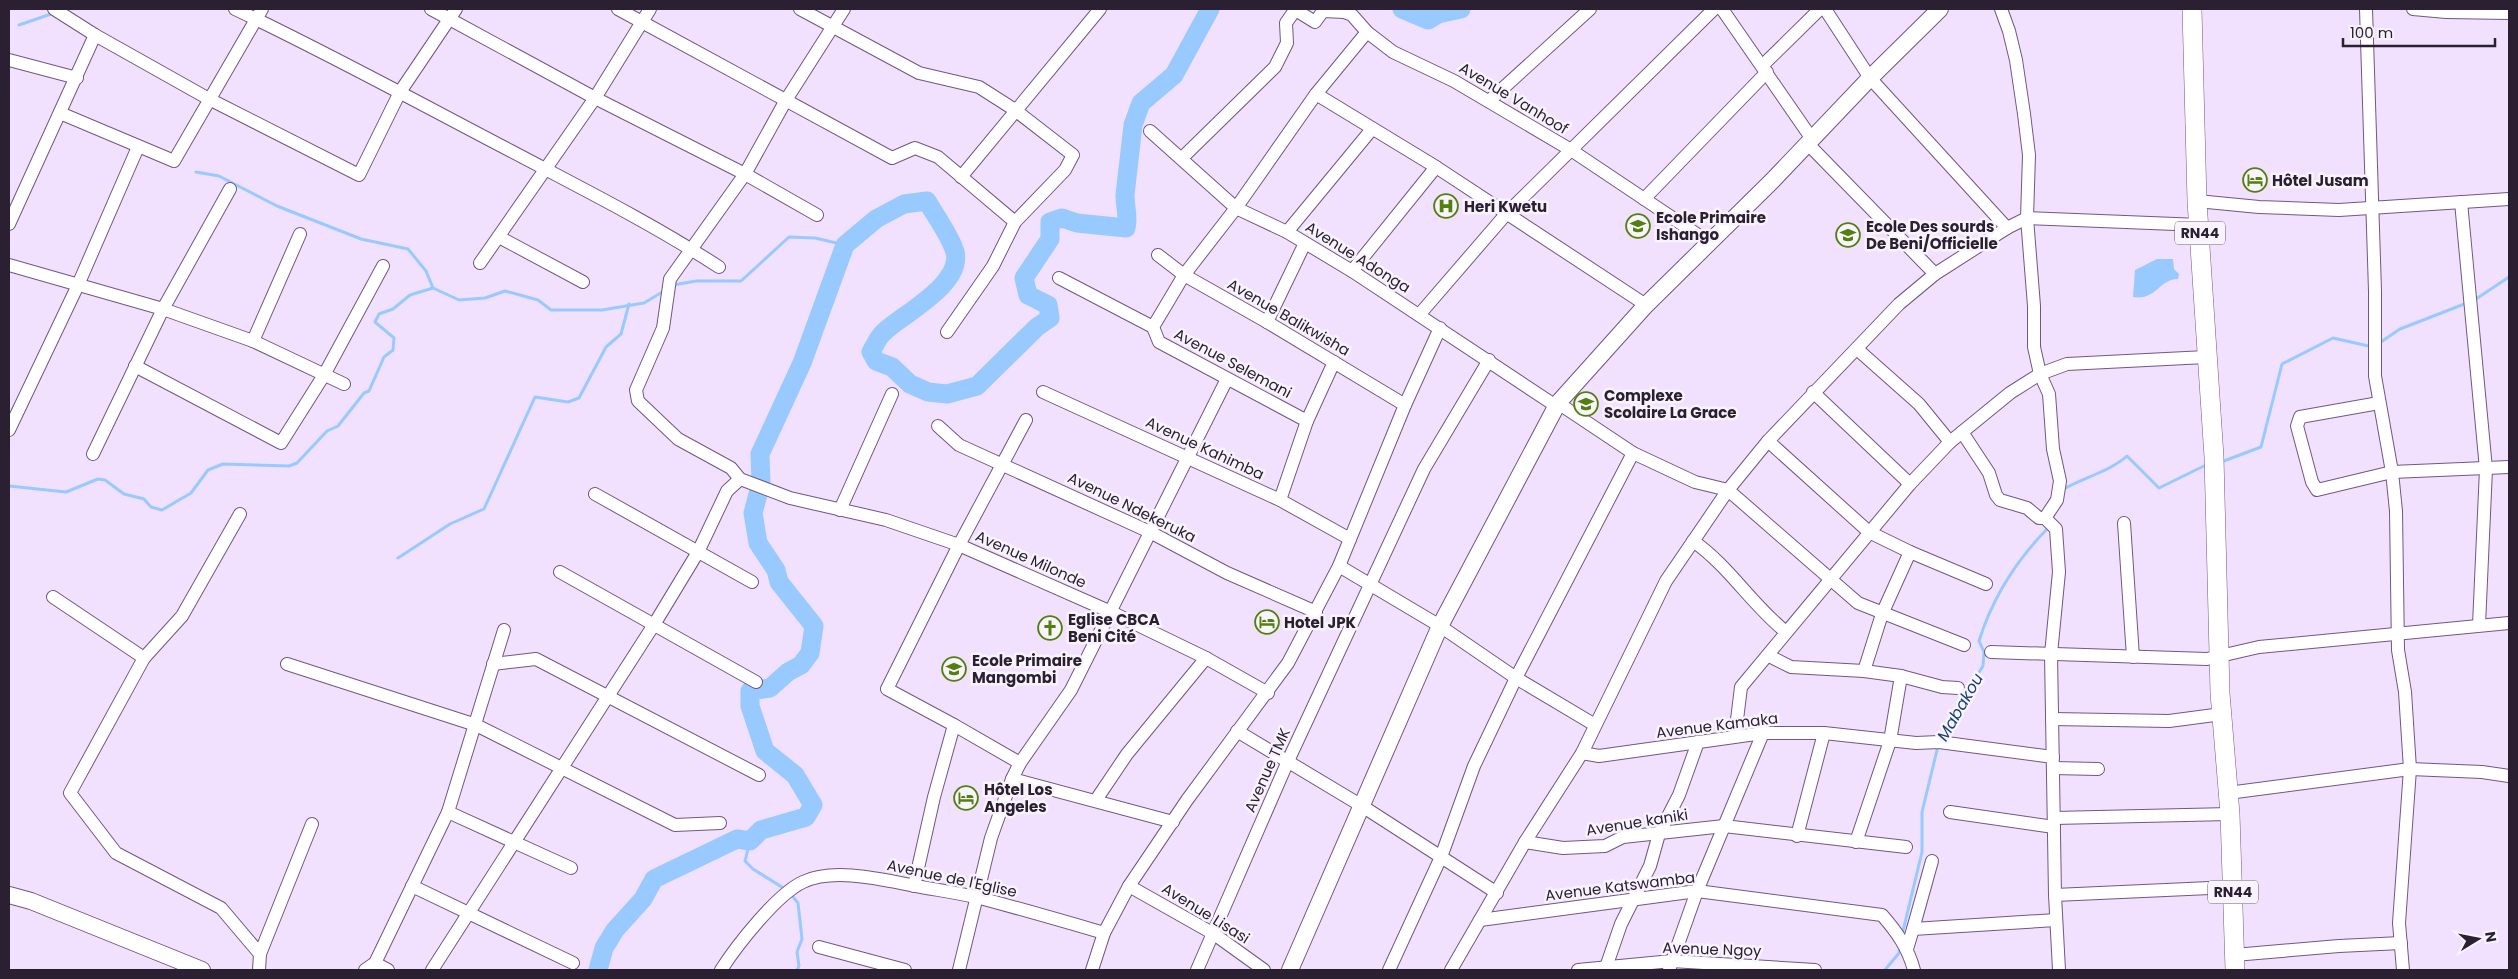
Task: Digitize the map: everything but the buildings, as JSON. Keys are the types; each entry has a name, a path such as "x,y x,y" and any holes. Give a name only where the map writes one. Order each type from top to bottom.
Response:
{"main road":[{"name":"RN44","path":"2192,9 2197,201 2214,463 2219,656 2230,814 2235,963"}],"street":[{"path":"235,9 259,14 691,248 719,267"},
{"path":"431,9 453,14 595,98 745,174 817,215"},
{"path":"618,9 892,158 915,148 938,157 1015,222"},
{"path":"480,263 595,98 650,9"},
{"path":"800,9 919,73 979,87 1015,110 1073,155 1065,170 1015,222 993,266 947,332"},
{"path":"691,248 745,174 786,100 844,9"},
{"path":"961,176 1100,9"},
{"path":"1182,158 1275,67 1287,43 1286,23 1294,9"},
{"name":"Avenue Vanhoof","path":"1294,9 1315,22 1323,11 1344,12 1352,15 1367,32 1394,52 1490,101 1570,150 1710,243"},
{"path":"1490,101 1590,9"},
{"path":"1419,315 1507,213 1714,9"},
{"path":"1722,9 1765,69 1810,141 1936,274"},
{"path":"1644,198 1820,9"},
{"path":"1825,9 1870,78 2007,228"},
{"path":"2001,9 2016,60 2024,114 2029,155 2027,218 2034,306 2034,347 2040,374 2049,394 2053,449 2060,481 2057,500 2050,522 2059,572 2051,654 2055,895 2059,970"},
{"path":"2366,9 2374,348 2379,402 2392,472 2396,511 2398,633 2410,769 2399,923 2403,970"},
{"path":"2414,9 2509,13"},
{"path":"57,11 95,35 209,99 359,175 400,92 453,14"},
{"path":"1290,970 1440,626 1557,404 1646,305 1810,141 1934,11"},
{"path":"60,114 174,161 259,14"},
{"path":"1058,278 1153,327 1184,275 1236,208 1316,94 1367,32"},
{"path":"9,224 95,35"},
{"path":"9,60 77,78"},
{"path":"1316,94 1436,166 1646,305"},
{"path":"1287,232 1372,129"},
{"name":"Avenue Adonga","path":"1150,130 1236,208 1287,232 1352,271 1633,453 1695,482 1728,490"},
{"path":"9,430 78,285 138,147"},
{"path":"1352,271 1436,166"},
{"path":"93,454 162,308 230,189"},
{"path":"2197,201 2302,209 2372,209 2509,198"},
{"path":"2461,202 2486,469 2479,625"},
{"path":"1451,970 1525,842 1582,752 1666,582 1693,541 1728,490 1768,441 1899,304 1936,274 2007,228 2027,218 2200,225"},
{"path":"253,342 300,234"},
{"path":"499,237 584,282"},
{"path":"1267,322 1305,243"},
{"name":"Avenue Milonde","path":"691,248 670,285 663,328 636,390 638,401 678,439 731,468 744,481 768,491 886,520 959,545 1111,612 1206,658 1268,693"},
{"name":"Avenue Balikwisha","path":"1158,255 1184,275 1267,322 1405,405"},
{"path":"9,265 162,308 253,342 344,384"},
{"path":"135,366 281,443 324,375 383,266"},
{"name":"Avenue Selemani","path":"1153,327 1159,342 1307,421"},
{"path":"1092,970 1104,933 1129,886 1237,731 1268,693 1288,663 1316,612 1339,566 1405,405 1440,328"},
{"path":"1857,349 1918,404 1950,442"},
{"path":"1736,736 1742,687 1910,484 1950,442 2010,393 2040,374 2067,364 2206,357"},
{"name":"Avenue TMK","path":"1197,970 1288,761 1424,469 1489,360"},
{"path":"1280,500 1307,421 1334,362"},
{"path":"959,970 978,898 991,838 1012,779 1020,763 1071,690 1227,379"},
{"name":"Avenue Kahimba","path":"1043,392 1280,500 1350,540"},
{"path":"1813,392 1910,484"},
{"path":"840,510 892,394"},
{"path":"2379,402 2300,417 2297,426 2312,482 2317,490 2392,472 2509,467"},
{"path":"1020,763 887,689 959,545 1026,420"},
{"name":"Avenue Ndekeruka","path":"938,426 959,445 1150,532 1227,574 1316,612"},
{"path":"1962,432 1989,473 1996,495 2000,500 2027,508 2039,518 2050,522"},
{"path":"1768,441 1870,532 1910,552 1986,584"},
{"path":"1389,970 1441,856 1474,766 1516,678 1633,453"},
{"path":"432,970 562,769 698,552 727,491 744,481"},
{"path":"1728,490 1858,603 1964,645"},
{"path":"595,494 752,582"},
{"path":"240,514 182,616 144,658 70,793 116,853 221,908 260,954"},
{"path":"2124,523 2133,657"},
{"path":"1693,541 1711,554 1770,619 1786,632"},
{"path":"1864,671 1882,614 1910,552"},
{"path":"1339,566 1440,626 1516,678 1595,725"},
{"path":"560,572 654,623 756,682"},
{"path":"54,597 144,658"},
{"path":"1991,652 2206,658 2259,647 2509,623"},
{"path":"388,970 370,967 448,812 504,630"},
{"path":"1769,656 1791,667 1864,671 1901,676 1958,688"},
{"path":"1096,800 1127,754 1206,658"},
{"path":"493,664 536,659 609,695 759,775"},
{"path":"287,664 476,725 675,826 720,823"},
{"path":"1856,842 1890,741 1901,676"},
{"path":"2052,718 2170,721 2222,714"},
{"path":"914,886 934,797 954,725"},
{"path":"1237,731 1362,806 1496,893"},
{"path":"1670,966 1697,891 1763,733"},
{"name":"Avenue Kamaka","path":"1582,752 1599,756 1763,733 1824,733 1916,744 1939,742 2098,769"},
{"path":"1797,836 1824,733"},
{"path":"1605,969 1621,924 1650,866 1659,834 1679,795 1698,742"},
{"path":"2228,793 2410,769 2482,772 2509,776"},
{"path":"1012,779 1096,800 1126,811 1173,822"},
{"path":"448,812 572,868"},
{"path":"1950,812 2054,822 2230,814"},
{"path":"259,970 260,954 312,824"},
{"name":"Avenue kaniki","path":"1525,842 1563,848 1605,846 1624,837 1724,826 1797,836 1906,846"},
{"path":"1914,970 1906,948 1932,861"},
{"name":"Avenue de l'Eglise","path":"721,970 733,952 788,892 805,881 849,875 880,878 978,898 1104,933"},
{"path":"412,886 467,914 573,962"},
{"name":"Avenue Lisasi","path":"1129,886 1214,934 1264,970"},
{"path":"2055,895 2232,887"},
{"name":"Avenue Katswamba","path":"1480,920 1697,891 1882,915 1897,932 1906,948"},
{"path":"9,895 31,901 202,970"},
{"path":"1913,929 2056,920"},
{"path":"2235,963 2339,946 2400,943"},
{"path":"819,947 905,970"},
{"name":"Avenue Ngoy","path":"1578,970 1670,966 1815,970"}],"water":[{"path":"2157,259 2173,259 2174,269 2179,274 2178,279 2166,282 2147,296 2133,297 2135,270"}],"waterway":[{"path":"598,970 604,948 615,930 643,899 654,879 737,839 750,841 761,830 806,817 813,805 795,775 765,751 750,706 750,691 770,688 788,672 801,665 810,653 814,626 779,582 776,570 758,543 753,513 761,483 760,454 802,363 845,245 876,219 904,204 927,201 953,246 955,264 941,287 884,332 871,352 876,361 892,367 910,384 928,392 947,394 977,386 1037,327 1050,318 1048,305 1028,295 1024,278 1050,239 1050,222 1062,218 1077,223 1126,228 1125,195 1133,125 1141,103 1174,75 1210,9"},
{"path":"1402,9 1428,20 1438,14 1461,9"},
{"path":"19,25 54,13"},
{"path":"196,172 219,176 277,206 361,239 408,249 426,271 433,288"},
{"path":"673,285 696,281 741,281 789,237 815,238 845,245"},
{"name":"Mabakou","path":"2473,301 2509,277"},
{"path":"9,486 66,492 98,479 105,480 124,494 144,499 151,507 162,510 191,493 208,470 223,464 289,466 297,463 327,431 338,426 364,393 369,391 384,357 393,350 394,338 375,322 379,314 393,309 410,295 433,288 459,300 485,298 505,291 538,300 551,310 602,310 644,303 664,291"},
{"name":"Mabakou","path":"2378,344 2400,329 2467,303"},
{"path":"398,558 450,524 484,509 535,397 568,402 579,398 606,347 621,334 629,304"},
{"name":"Mabakou","path":"2221,462 2261,447 2282,364 2333,338 2373,347"},
{"name":"Mabakou","path":"2062,490 2104,471 2127,456 2159,488 2208,464"},
{"name":"Mabakou","path":"1940,740 1948,721 1983,666 1984,652 1979,641 1991,609 2007,579 2050,526"},
{"name":"Mabakou","path":"1902,935 1922,852 1922,812 1938,746"},
{"path":"750,841 745,861 753,869 785,889"},
{"path":"790,893 798,903 802,939 797,952 799,966 797,970"},
{"name":"Mabakou","path":"1885,970 1899,953 1900,946"}],"place":[{"name":"Hôtel Jusam","path":"2255,180"},
{"name":"Heri Kwetu","path":"1446,206"},
{"name":"Ecole Primaire Ishango","path":"1638,226"},
{"name":"Ecole Des sourds De Beni/Officielle","path":"1848,235"},
{"name":"Complexe Scolaire La Grace","path":"1586,404"},
{"name":"Hotel JPK","path":"1267,622"},
{"name":"Eglise CBCA Beni Cité","path":"1050,628"},
{"name":"Ecole Primaire Mangombi","path":"954,669"},
{"name":"Hôtel Los Angeles","path":"966,798"}]}
